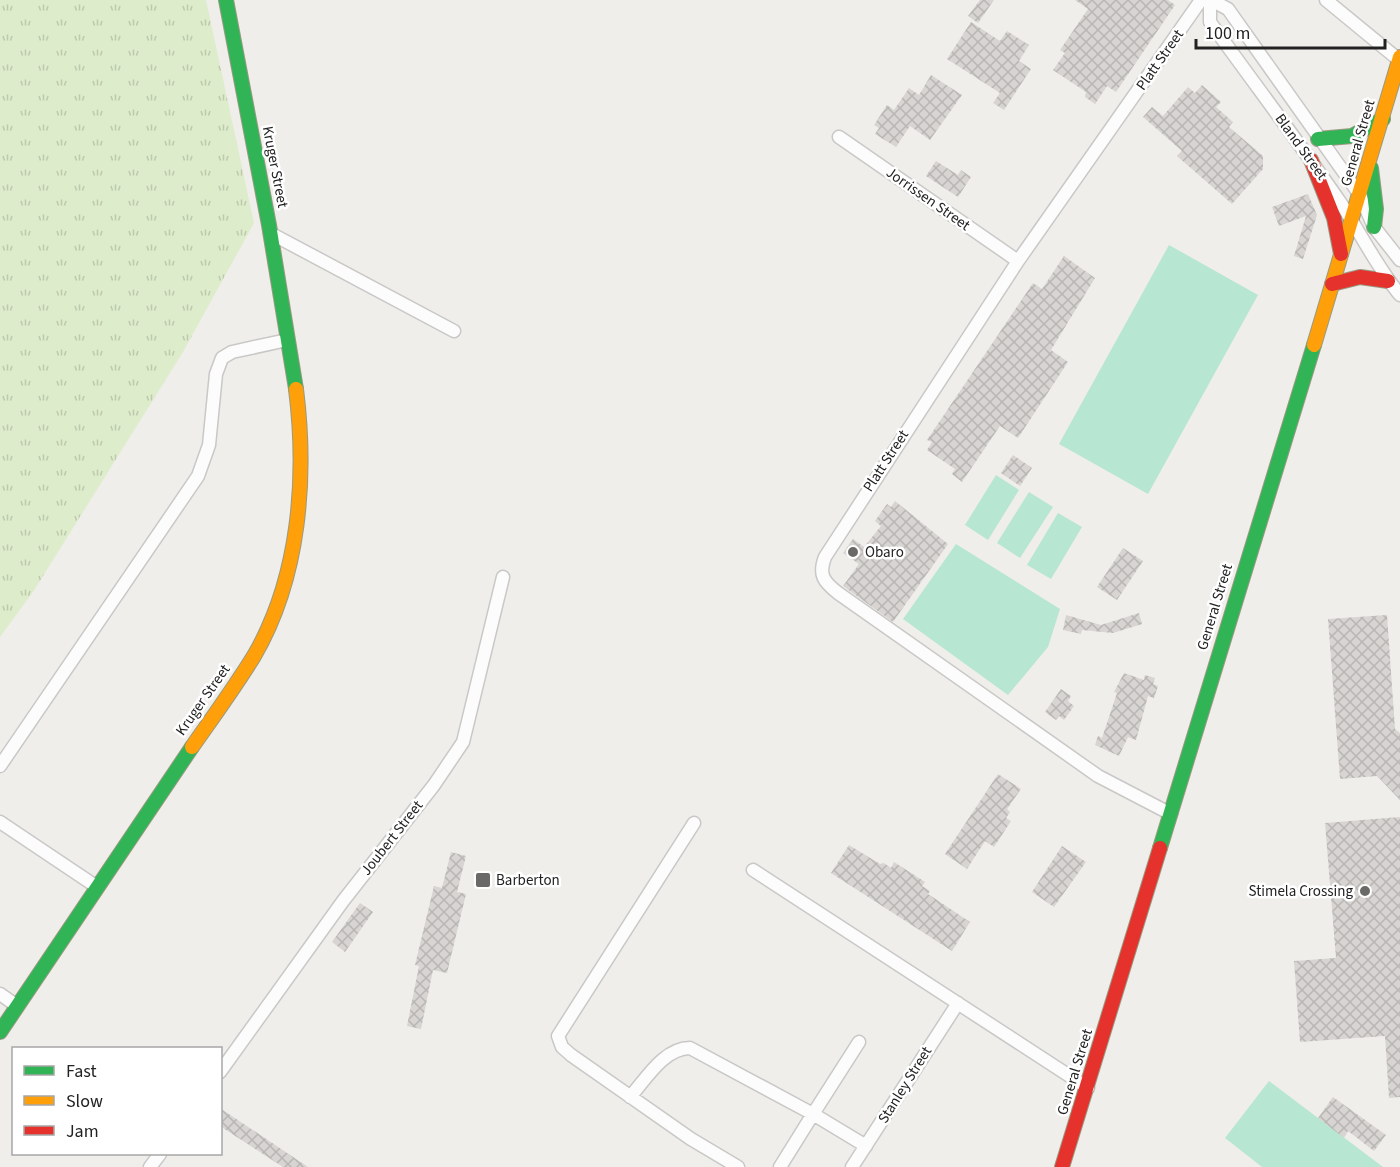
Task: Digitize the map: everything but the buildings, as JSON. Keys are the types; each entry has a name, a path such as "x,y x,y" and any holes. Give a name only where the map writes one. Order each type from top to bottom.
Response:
{"main road":[{"name":"Kruger Street","path":"0,1032 254,655 269,628 279,601 295,532 301,465 299,416 270,232 226,0"},
{"name":"General Street","path":"1062,1167 1172,814 1332,284 1353,222 1400,59"},
{"path":"1318,139 1352,136 1383,119"},
{"path":"1311,160 1334,218 1341,258"},
{"path":"1370,161 1376,209 1374,227"},
{"path":"1332,284 1360,277 1388,280"}],"street":[{"name":"Platt Street","path":"1172,814 1098,776 838,593 823,578 821,569 825,557 1018,261 1201,0"},
{"name":"Bland Street","path":"1400,260 1374,227 1360,195 1318,139 1228,9 1210,0 1210,22 1311,160 1353,222 1388,280 1400,294"},
{"path":"1326,0 1400,59"},
{"name":"Jorrissen Street","path":"839,137 1018,261"},
{"path":"270,232 454,331"},
{"path":"0,766 198,476 209,445 216,374 222,358 232,352 287,340"},
{"name":"Joubert Street","path":"222,1069 343,901 434,785 463,741 503,577"},
{"path":"0,822 97,887"},
{"path":"694,823 558,1036 562,1047 630,1097 691,1139 738,1167"},
{"path":"753,870 1088,1088"},
{"path":"0,994 17,1006"},
{"name":"Stanley Street","path":"852,1167 958,1003"},
{"path":"780,1167 859,1042"},
{"path":"630,1097 666,1056 679,1048 690,1048 813,1114 866,1146"},
{"path":"150,1167 159,1155"}],"green space":[{"path":"0,0 206,0 254,223 183,352 33,592 0,637"},
{"path":"1169,245 1258,295 1148,494 1059,444"},
{"path":"996,475 1019,490 988,540 965,525"},
{"path":"1029,492 1053,507 1020,558 997,543"},
{"path":"1058,513 1082,527 1051,579 1027,565"},
{"path":"956,544 1060,609 1048,647 1008,695 903,619"},
{"path":"1269,1081 1383,1167 1262,1167 1225,1138"}],"traffic: fast":[{"path":"226,0 269,225 296,389"},
{"path":"1318,139 1352,136 1383,119"},
{"path":"1371,168 1376,209 1374,227"},
{"path":"1160,848 1314,345"},
{"path":"0,1032 192,747"}],"traffic: slow":[{"path":"1314,345 1400,57"},
{"path":"192,747 254,656 282,593 290,560 300,491 301,457 296,389"}],"traffic: jam":[{"path":"1311,160 1334,218 1341,254"},
{"path":"1332,284 1360,277 1388,281"},
{"path":"1062,1167 1160,848"}],"place":[{"name":"Obaro","path":"853,552"},
{"name":"Barberton","path":"483,880"},
{"name":"Stimela Crossing","path":"1365,891"}]}
